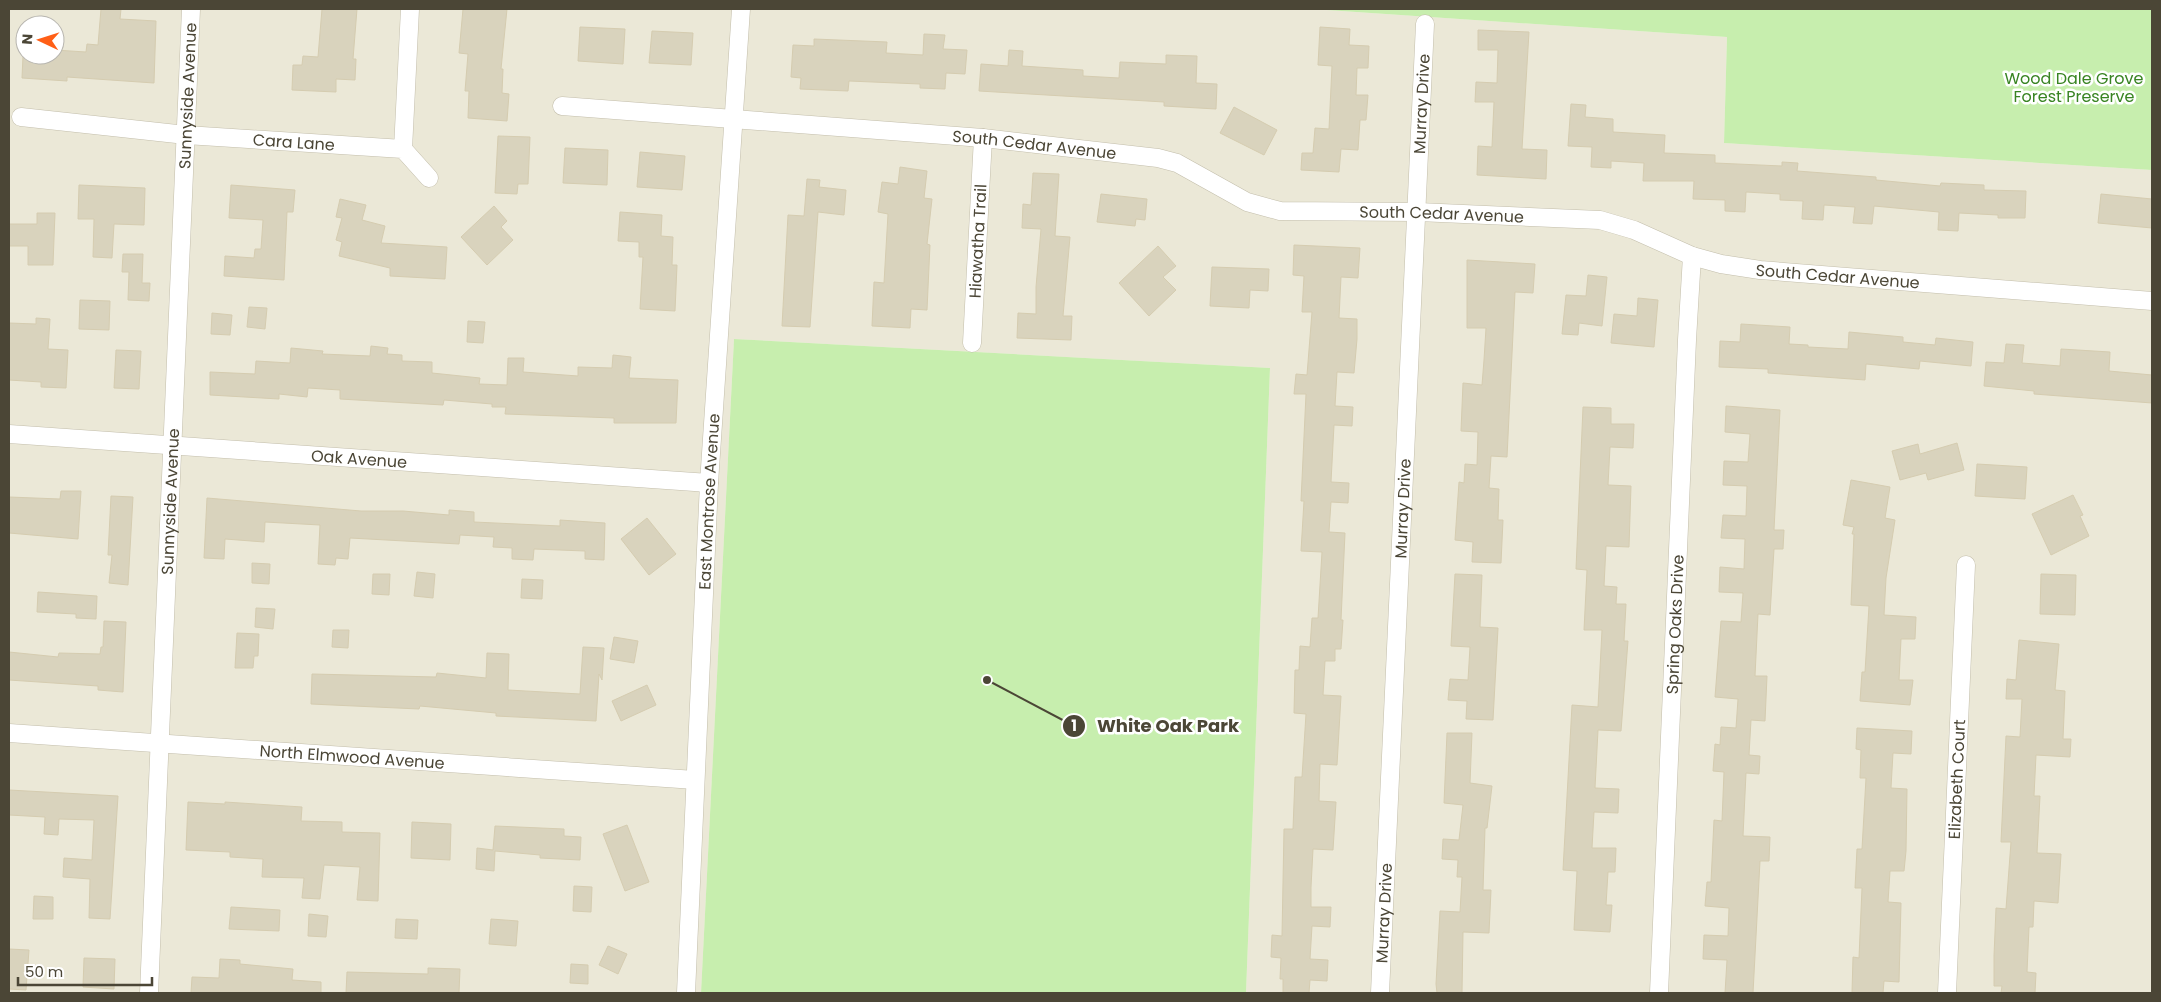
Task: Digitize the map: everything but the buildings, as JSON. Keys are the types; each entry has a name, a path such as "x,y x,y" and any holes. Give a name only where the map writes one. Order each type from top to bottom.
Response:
{"street":[{"name":"Sunnyside Avenue","path":"149,993 174,446 191,9"},
{"path":"410,9 403,149 429,178"},
{"name":"East Montrose Avenue","path":"686,993 709,484 741,9"},
{"name":"Murray Drive","path":"1380,993 1426,24"},
{"name":"South Cedar Avenue","path":"562,106 983,138 1158,158 1177,164 1247,202 1280,211 1418,212 1600,220 1634,230 1692,256 1721,264 1760,270 2152,301"},
{"name":"Cara Lane","path":"21,117 186,135 403,149"},
{"name":"Hiawatha Trail","path":"972,343 983,138"},
{"name":"Spring Oaks Drive","path":"1659,993 1685,367 1692,256"},
{"name":"Oak Avenue","path":"9,434 709,484"},
{"name":"Elizabeth Court","path":"1947,993 1966,565"},
{"name":"North Elmwood Avenue","path":"9,734 695,780"}],"shaded area":[{"path":"9,9 1312,9 1727,37 1724,143 2152,170 2152,993 1246,993 1270,368 734,339 701,993 9,993"}],"green space":[{"name":"Wood Dale Grove Forest Preserve","path":"1312,9 2152,9 2152,170 1724,143 1727,37"},
{"path":"734,339 1270,368 1246,993 701,993"}],"place":[{"name":"White Oak Park","path":"987,680"}]}
